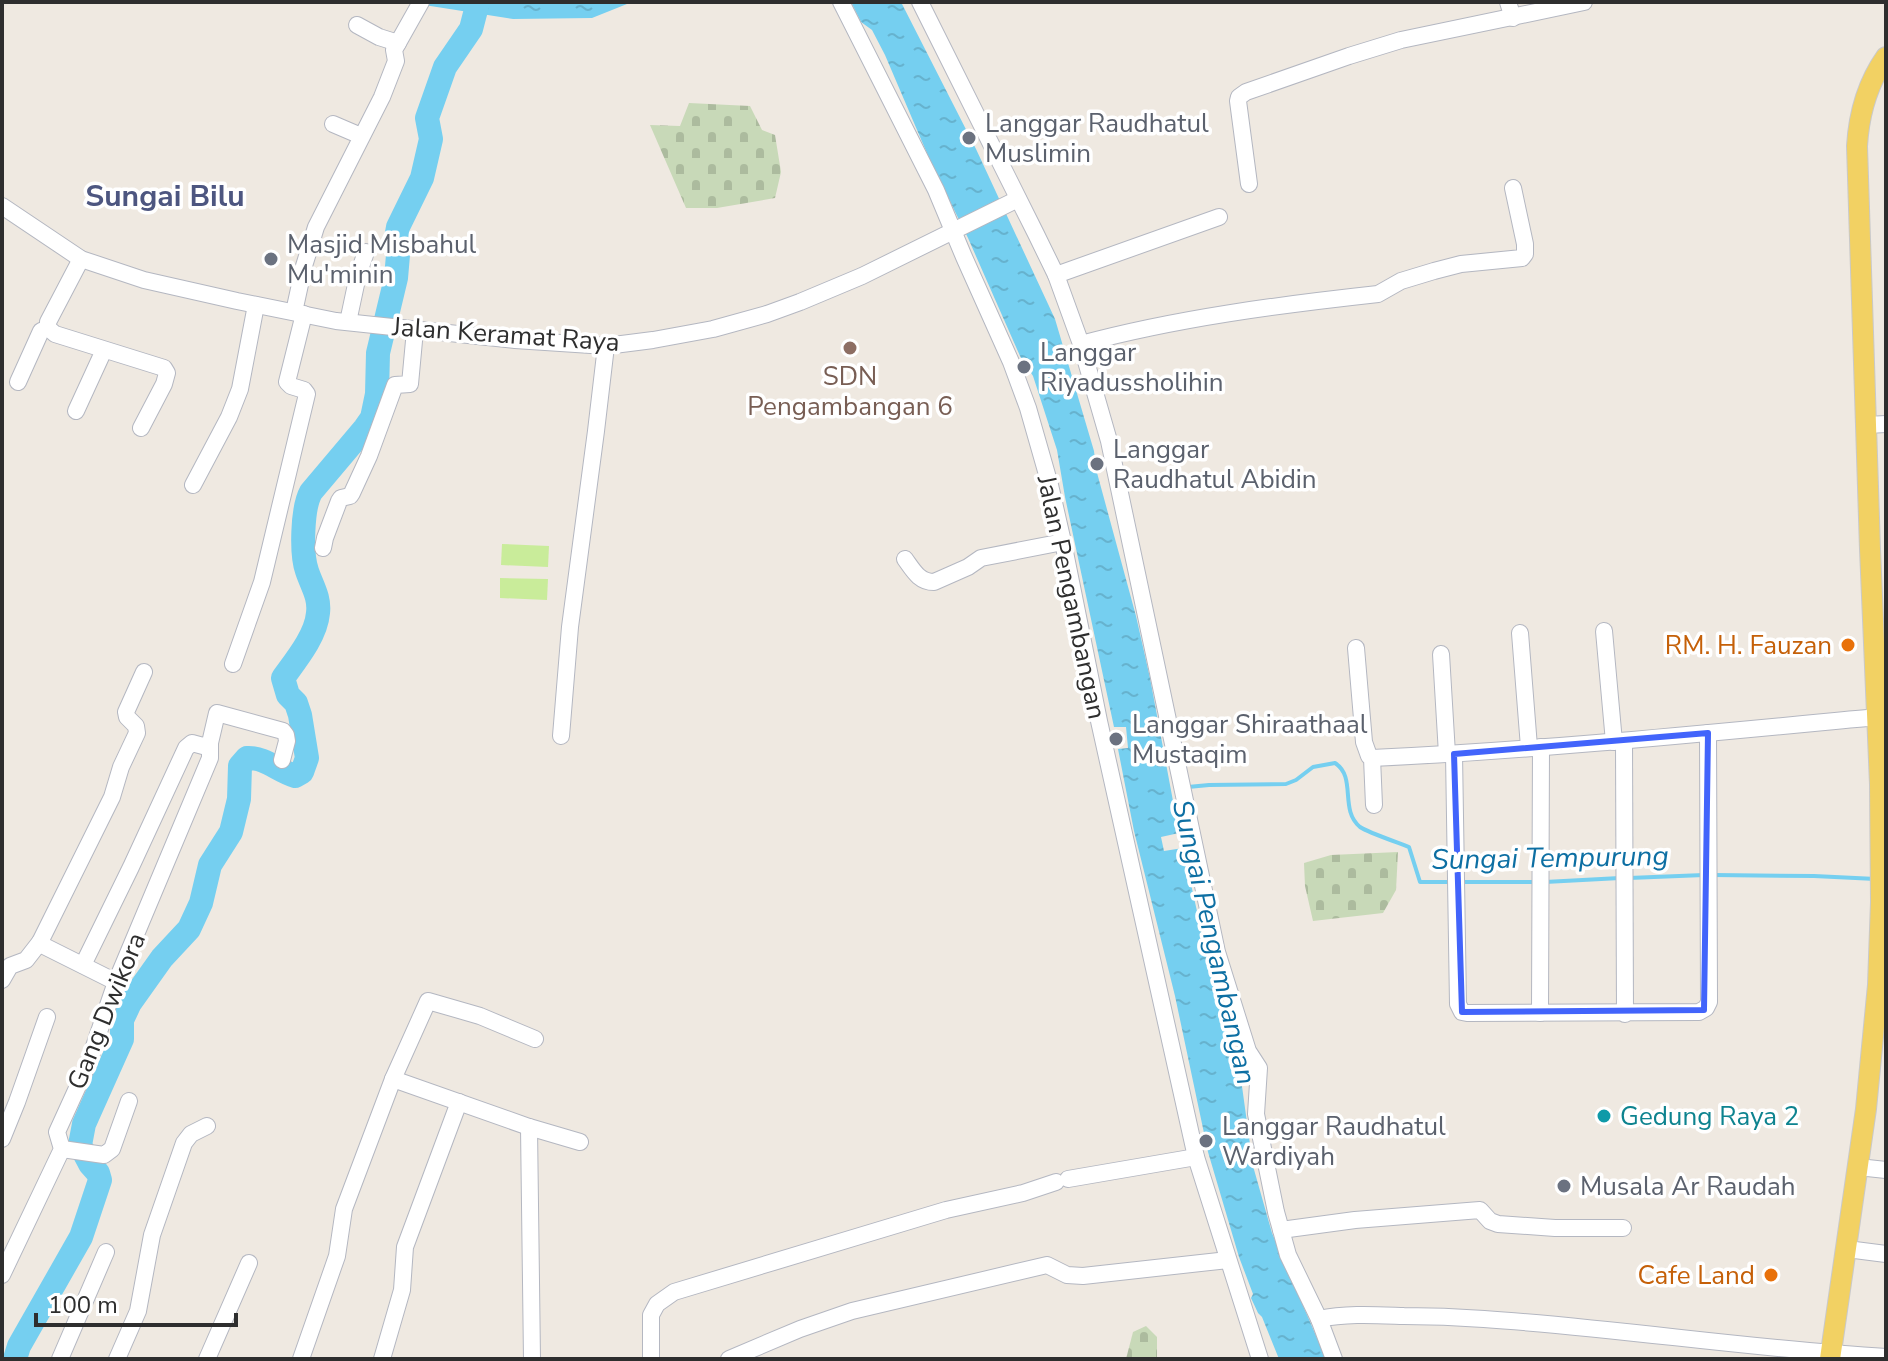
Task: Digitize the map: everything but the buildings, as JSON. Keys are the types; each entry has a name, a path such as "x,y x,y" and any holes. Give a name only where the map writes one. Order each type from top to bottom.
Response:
{"main road":[{"path":"1831,1356 1858,1167 1878,985 1883,784 1877,717 1876,425 1857,146 1862,106 1886,57"}],"street":[{"path":"233,664 262,582 307,394 287,382 304,266 316,227 387,84 396,61 394,50 421,2"},
{"name":"Jalan Pengambangan","path":"841,2 955,229 1028,408 1063,542 1099,721 1196,1157 1260,1359"},
{"path":"920,2 1012,202 1056,275 1081,344 1109,441 1217,952 1248,1051 1259,1068 1256,1114 1281,1230 1288,1255 1319,1319 1334,1359"},
{"path":"1249,184 1238,101 1241,95 1315,67 1510,10 1584,2"},
{"path":"357,25 398,43"},
{"path":"333,124 361,136"},
{"path":"1081,344 1171,323 1378,294 1401,281 1461,264 1522,258 1525,244 1513,188"},
{"name":"Jalan Keramat Raya","path":"2,206 81,259 144,280 348,322 515,340 606,346 713,329 767,314 862,276 1012,202"},
{"path":"1056,275 1219,217"},
{"path":"348,322 366,252"},
{"path":"81,259 48,322 48,328 55,334 166,370 164,384 141,428"},
{"path":"193,485 229,417 240,389 256,305"},
{"path":"18,382 41,331 48,328"},
{"path":"323,548 339,501 352,493 369,456 395,385 410,384 415,330"},
{"path":"561,736 570,627 606,346"},
{"path":"76,411 104,350"},
{"path":"905,559 917,576 930,582 968,567 981,558 1063,542"},
{"path":"1604,631 1619,742 1625,880 1625,1014"},
{"path":"1520,633 1535,747 1541,871 1540,1013"},
{"path":"1356,648 1364,742 1372,758 1374,805"},
{"path":"1441,654 1451,754 1458,1004 1462,1012 1625,1014 1699,1012 1708,1006 1708,733"},
{"path":"2,980 10,966 26,960 40,942 112,797 121,767 137,733 126,712 144,672"},
{"name":"Gang Dwikora","path":"2,1275 66,1150 57,1132 88,1064 116,982 210,758 210,743 220,707 283,731 287,741 282,760"},
{"path":"1372,758 1619,742 1877,717"},
{"path":"83,965 186,748 192,743 203,746 210,743"},
{"path":"40,942 116,982"},
{"path":"301,1359 337,1256 344,1209 393,1079 428,1001 480,1016 535,1039"},
{"path":"2,1139 47,1017"},
{"path":"393,1079 580,1142"},
{"path":"66,1150 104,1155 112,1149 129,1101"},
{"path":"382,1359 402,1290 405,1247 459,1102"},
{"path":"117,1359 138,1311 152,1235 184,1143 191,1134 207,1126"},
{"path":"529,1127 532,1359"},
{"path":"651,1359 651,1315 657,1304 674,1292 946,1210 1023,1193 1062,1180 1196,1157"},
{"path":"1858,1167 1886,1170"},
{"path":"1281,1230 1355,1220 1480,1210 1490,1221 1498,1224 1623,1228"},
{"path":"1847,1249 1886,1254"},
{"path":"60,1359 106,1252"},
{"path":"729,1359 840,1314 1047,1265 1067,1275 1083,1276 1228,1260"},
{"path":"207,1359 249,1263"},
{"path":"1319,1319 1373,1315 1565,1324 1831,1356 1886,1357"}],"highlighted area":[{"path":"1708,733 1704,1010 1462,1012 1454,754"}],"green space":[{"path":"689,103 750,106 762,130 775,135 781,172 775,198 717,208 686,208 650,125 680,126"},
{"path":"502,544 549,546 548,567 501,565"},
{"path":"500,578 548,579 547,600 500,598"},
{"path":"1398,852 1396,890 1383,913 1313,921 1305,886 1304,863 1331,855"},
{"path":"1146,1326 1157,1337 1157,1359 1126,1359 1133,1332"}],"water":[{"path":"405,2 632,2 592,18 513,19"},
{"path":"851,2 901,2 976,149 1055,319 1094,451 1150,678 1179,833 1161,837 1164,851 1183,848 1212,979 1241,1079 1253,1166 1272,1233 1326,1359 1279,1359 1251,1298 1253,1294 1208,1152 1175,996 1134,831 1118,749 1128,748 1126,727 1114,727 1057,450 1033,376 1020,356 885,55 872,30 861,22"}],"waterway":[{"path":"15,1359 19,1346 81,1237 100,1180 80,1145 84,1124 122,1039 122,1020 130,1003 162,958 189,929 201,903 210,865 231,832 239,799 240,766 247,758 254,758 295,776 302,772 307,758 300,715 296,703 288,695 283,678 309,639 318,613 317,597 304,554 303,531 308,499 372,418 377,394 378,353 396,278 398,227 422,178 431,139 427,118 445,67 471,29 478,2"},
{"name":"Sungai Tempurung","path":"1188,787 1286,784 1313,767 1335,763 1342,769 1350,812 1360,827 1409,847 1420,882 1452,882"},
{"name":"Sungai Tempurung","path":"1629,878 1704,875"},
{"name":"Sungai Tempurung","path":"1713,875 1876,879"},
{"name":"Sungai Tempurung","path":"1545,882 1620,878"},
{"name":"Sungai Tempurung","path":"1461,882 1536,882"}],"place":[{"name":"Langgar Raudhatul Muslimin","path":"969,138"},
{"name":"Masjid Misbahul Mu'minin","path":"271,259"},
{"name":"SDN Pengambangan 6","path":"850,348"},
{"name":"Langgar Riyadussholihin","path":"1024,367"},
{"name":"Langgar Raudhatul Abidin","path":"1097,464"},
{"name":"RM. H. Fauzan","path":"1848,645"},
{"name":"Langgar Shiraathaal Mustaqim","path":"1116,739"},
{"name":"Gedung Raya 2","path":"1604,1116"},
{"name":"Langgar Raudhatul Wardiyah","path":"1206,1141"},
{"name":"Musala Ar Raudah","path":"1564,1186"},
{"name":"Cafe Land","path":"1771,1275"}],"district":[{"name":"Sungai Bilu","path":"165,196"}],"water label":[{"name":"Sungai Pengambangan","path":"1215,942"}]}
